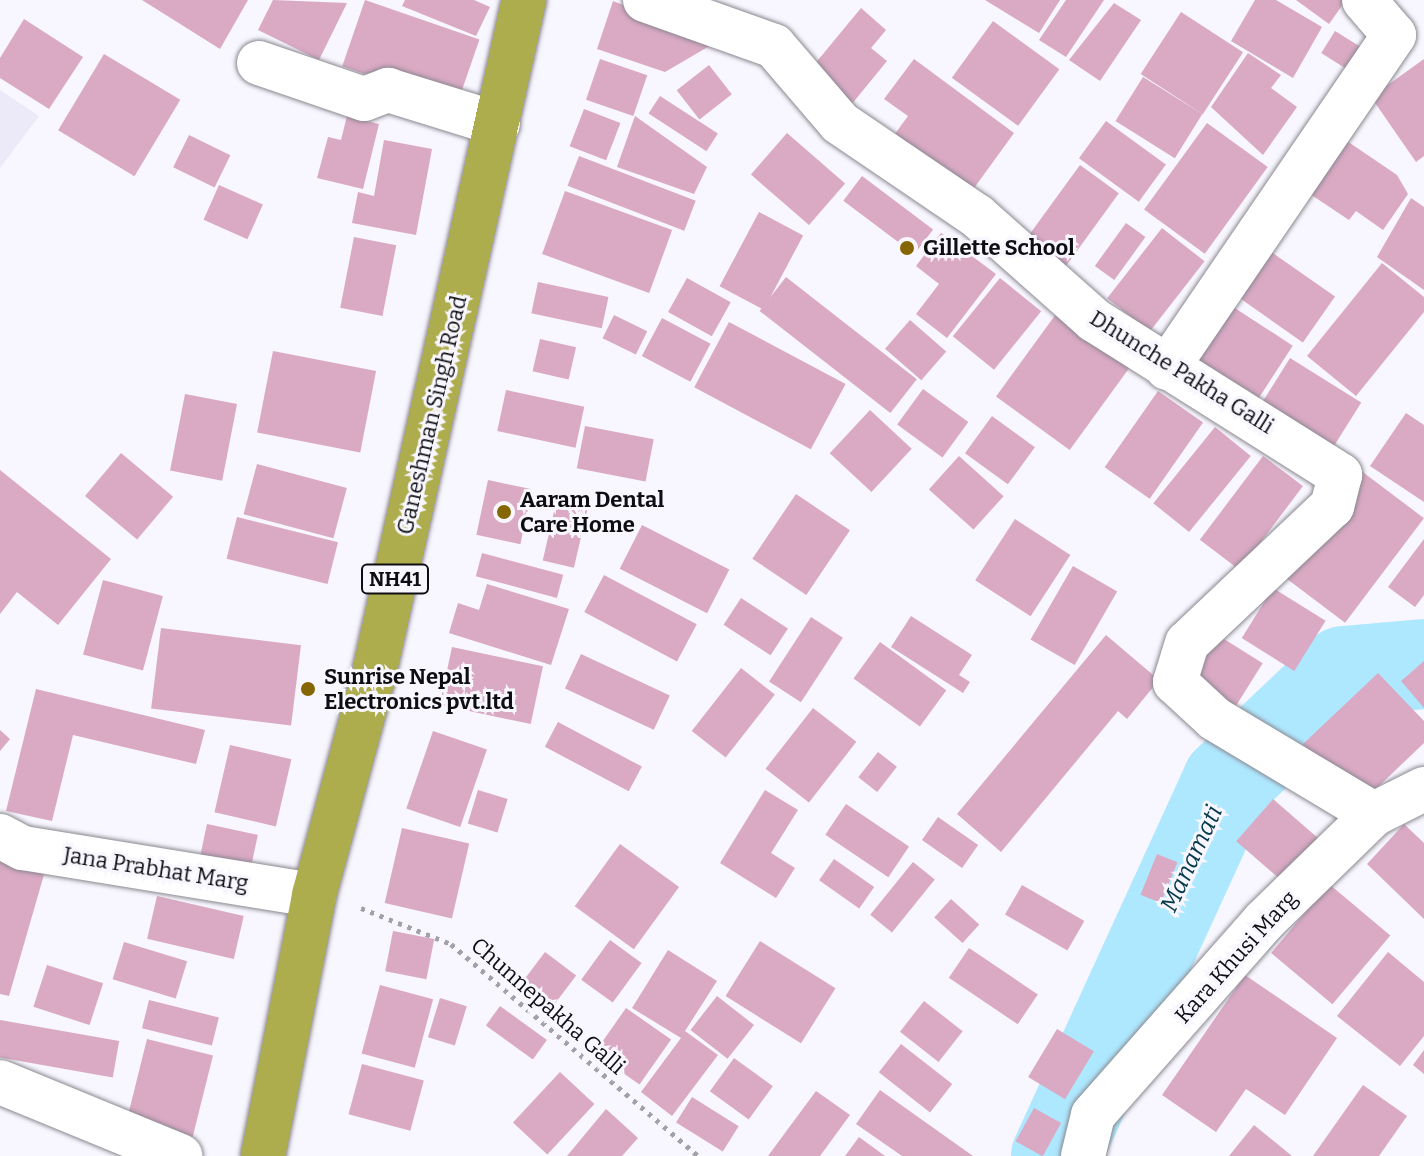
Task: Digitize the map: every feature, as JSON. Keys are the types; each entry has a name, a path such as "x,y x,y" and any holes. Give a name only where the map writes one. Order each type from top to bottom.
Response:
{"highway":[{"name":"Ganeshman Singh Road","path":"263,1156 314,895 373,678 524,0"}],"street":[{"name":"Dhunche Pakha Galli","path":"645,0 774,46 840,123 977,216 1094,320 1167,368 1324,460 1342,489 1187,643 1175,682 1215,719 1374,814"},
{"path":"1167,368 1394,35 1364,0"},
{"path":"259,63 364,99 388,90 498,124"},
{"name":"Kara Khusi Marg","path":"1083,1156 1093,1115 1264,921 1374,814 1424,789"},
{"name":"Jana Prabhat Marg","path":"0,836 23,848 314,895"},
{"path":"0,1082 180,1156"}],"path":[{"name":"Chunnepakha Galli","path":"314,895 393,917 451,944 698,1156"}],"shaded area":[{"path":"0,90 39,116 0,168"}],"building":[{"path":"142,0 248,0 220,49"},
{"path":"273,0 347,3 319,60 258,30"},
{"path":"365,0 479,39 457,106 342,66"},
{"path":"405,0 474,0 490,7 476,36 402,6"},
{"path":"985,0 1060,0 1039,33"},
{"path":"1066,0 1104,0 1066,57 1039,40"},
{"path":"1255,0 1276,0 1322,27 1293,78 1231,41"},
{"path":"1296,0 1346,0 1329,24"},
{"path":"613,1 718,41 665,72 597,49"},
{"path":"1114,3 1141,20 1100,81 1069,60"},
{"path":"861,8 886,30 871,48 887,61 851,105 809,71"},
{"path":"1181,12 1243,52 1203,114 1141,74"},
{"path":"24,19 83,57 49,109 0,78 0,58"},
{"path":"993,21 1059,69 1018,126 952,78"},
{"path":"1335,31 1366,50 1352,72 1321,53"},
{"path":"1248,53 1281,75 1271,88 1297,107 1263,155 1211,107"},
{"path":"104,54 180,100 134,176 58,130"},
{"path":"600,59 647,75 633,116 586,100"},
{"path":"914,59 1014,133 969,195 892,138 908,116 884,99"},
{"path":"1424,59 1424,156 1416,162 1371,97"},
{"path":"709,65 732,94 699,119 677,90"},
{"path":"1143,77 1202,114 1175,158 1115,121"},
{"path":"660,96 718,134 706,151 649,114"},
{"path":"584,109 620,123 606,160 570,146"},
{"path":"347,116 379,124 363,189 317,178 328,137 341,140"},
{"path":"635,116 707,167 694,194 617,167"},
{"path":"1106,121 1166,164 1139,202 1079,158"},
{"path":"1207,123 1268,167 1205,254 1144,210"},
{"path":"787,133 845,184 809,225 751,175"},
{"path":"189,135 230,155 215,188 173,167"},
{"path":"1344,139 1397,175 1408,194 1383,230 1356,211 1349,220 1307,192"},
{"path":"384,140 432,149 416,235 352,223 358,192 374,196"},
{"path":"579,156 696,201 684,231 568,186"},
{"path":"1080,165 1119,193 1065,267 1027,239"},
{"path":"862,176 933,230 914,254 843,201"},
{"path":"219,185 263,205 247,239 204,220"},
{"path":"565,191 672,230 649,293 542,254"},
{"path":"1411,198 1424,207 1424,290 1377,257"},
{"path":"759,212 803,235 764,310 720,286"},
{"path":"1126,223 1145,237 1114,280 1095,266"},
{"path":"1162,228 1205,261 1150,331 1107,298"},
{"path":"941,233 996,274 947,338 916,314 939,284 916,266"},
{"path":"354,237 396,245 382,316 340,308"},
{"path":"1267,249 1335,297 1303,342 1235,295"},
{"path":"1382,263 1424,297 1424,312 1356,396 1307,356"},
{"path":"786,277 917,379 890,413 760,311"},
{"path":"687,278 731,302 712,336 668,312"},
{"path":"1000,278 1041,311 994,370 953,336"},
{"path":"538,282 608,297 602,328 531,313"},
{"path":"1224,301 1293,346 1252,409 1183,364"},
{"path":"1056,314 1130,367 1070,450 996,397"},
{"path":"614,315 647,331 636,355 603,338"},
{"path":"662,318 711,344 690,382 642,356"},
{"path":"910,320 946,351 921,380 885,349"},
{"path":"729,322 846,384 811,449 694,387"},
{"path":"540,339 576,347 569,379 533,371"},
{"path":"273,351 376,371 360,453 257,432"},
{"path":"1290,358 1361,403 1328,455 1257,411"},
{"path":"923,389 968,422 942,458 897,425"},
{"path":"506,390 584,407 576,448 497,431"},
{"path":"1158,391 1203,423 1150,499 1105,467"},
{"path":"185,394 237,404 222,481 170,471"},
{"path":"870,410 912,449 871,492 830,453"},
{"path":"1406,413 1424,425 1424,502 1370,466"},
{"path":"992,416 1035,447 1008,484 965,453"},
{"path":"585,426 654,439 646,482 577,468"},
{"path":"1215,427 1251,456 1189,532 1153,503"},
{"path":"121,453 173,497 137,540 85,496"},
{"path":"959,456 1004,496 973,530 929,489"},
{"path":"1263,456 1303,486 1240,570 1200,540"},
{"path":"257,464 347,488 333,538 244,514"},
{"path":"0,470 111,559 58,625 17,592 0,614"},
{"path":"1360,470 1424,518 1345,623 1281,575"},
{"name":"Aaram Dental Care Home","path":"488,480 532,489 520,544 476,535"},
{"path":"796,494 850,530 806,595 752,559"},
{"path":"556,503 587,510 574,568 543,560"},
{"path":"237,517 338,542 328,584 227,559"},
{"path":"1015,519 1070,555 1031,616 975,580"},
{"path":"642,525 729,569 707,613 620,569"},
{"path":"1424,539 1424,595 1415,607 1388,587"},
{"path":"482,553 563,575 557,598 476,576"},
{"path":"1073,566 1117,592 1075,665 1030,640"},
{"path":"604,575 697,624 677,661 584,612"},
{"path":"103,580 163,596 143,670 83,654"},
{"path":"487,584 569,609 551,665 449,633 458,603 479,610"},
{"path":"1273,588 1326,621 1294,671 1242,638"},
{"path":"741,598 788,628 771,655 724,625"},
{"path":"911,616 972,655 959,675 970,682 963,693 891,647"},
{"path":"811,617 843,638 801,702 769,682"},
{"path":"161,628 301,645 291,726 151,708"},
{"path":"1216,634 1263,663 1232,712 1185,683"},
{"path":"1106,635 1159,680 1127,719 1118,711 1001,852 957,814"},
{"path":"880,642 946,690 920,727 854,678"},
{"path":"452,647 543,666 531,724 440,705"},
{"path":"581,654 670,695 654,730 565,688"},
{"path":"1424,661 1424,708 1401,681"},
{"path":"741,668 775,694 726,758 692,731"},
{"path":"1378,673 1424,721 1424,743 1360,804 1303,744"},
{"path":"36,689 205,730 196,764 73,735 52,821 6,811"},
{"path":"813,708 856,742 809,803 766,769"},
{"path":"558,722 642,767 629,791 545,747"},
{"path":"0,730 10,739 0,751"},
{"path":"433,731 487,750 460,827 406,809"},
{"path":"230,745 291,759 276,826 214,812"},
{"path":"878,752 897,767 877,792 858,777"},
{"path":"478,790 508,799 497,833 468,823"},
{"path":"765,790 798,810 771,853 795,868 776,898 720,863"},
{"path":"1273,799 1321,840 1284,883 1236,841"},
{"path":"846,804 909,846 888,877 825,835"},
{"path":"938,817 978,845 962,868 922,840"},
{"path":"207,824 258,835 251,869 200,858"},
{"path":"1404,824 1424,843 1424,919 1367,864"},
{"path":"402,828 469,844 452,919 385,903"},
{"path":"620,844 679,887 634,949 575,906"},
{"path":"1157,854 1177,862 1161,903 1141,895"},
{"path":"0,858 45,871 9,996 0,994"},
{"path":"834,859 874,887 859,908 819,880"},
{"path":"913,862 935,880 892,932 870,915"},
{"path":"1329,884 1390,935 1332,1004 1271,953"},
{"path":"1022,885 1084,921 1067,950 1005,914"},
{"path":"157,896 244,916 234,959 147,939"},
{"path":"951,899 979,924 963,943 934,918"},
{"path":"393,931 434,939 426,979 385,971"},
{"path":"610,940 642,963 613,1003 581,980"},
{"path":"760,941 835,988 801,1043 726,996"},
{"path":"124,942 187,961 176,999 113,979"},
{"path":"969,948 1038,994 1018,1024 949,978"},
{"path":"668,950 717,981 685,1031 718,1055 672,1116 641,1092 681,1038 632,1008"},
{"path":"545,952 576,975 548,1013 517,990"},
{"path":"1388,952 1424,982 1424,1036 1400,1066 1337,1016"},
{"path":"47,965 103,983 90,1025 33,1007"},
{"path":"1245,975 1337,1038 1285,1115 1246,1089 1216,1132 1162,1095"},
{"path":"380,985 433,999 415,1068 362,1054"},
{"path":"717,996 754,1025 728,1059 691,1030"},
{"path":"440,998 467,1006 455,1045 428,1037"},
{"path":"149,1000 219,1017 212,1046 142,1028"},
{"path":"924,1001 963,1031 939,1062 900,1032"},
{"path":"500,1006 547,1040 533,1060 486,1025"},
{"path":"626,1008 671,1040 640,1085 594,1053"},
{"path":"0,1020 119,1041 113,1077 0,1058"},
{"path":"1057,1029 1094,1051 1065,1099 1028,1077"},
{"path":"147,1039 213,1055 192,1140 126,1123"},
{"path":"901,1044 952,1084 930,1112 879,1072"},
{"path":"1424,1050 1424,1074 1413,1065"},
{"path":"734,1058 773,1086 749,1119 710,1091"},
{"path":"362,1064 424,1081 410,1131 349,1114"},
{"path":"560,1072 594,1104 547,1155 513,1122"},
{"path":"1363,1085 1407,1116 1379,1156 1313,1156"},
{"path":"880,1090 973,1156 902,1156 856,1124"},
{"path":"816,1091 850,1115 820,1156 768,1156"},
{"path":"692,1097 739,1126 723,1152 676,1122"},
{"path":"1034,1108 1061,1123 1043,1156 1016,1141"},
{"path":"606,1109 638,1138 622,1156 567,1156"},
{"path":"1254,1125 1292,1156 1229,1156"},
{"path":"859,1137 885,1156 845,1156"}],"waterway":[{"name":"Manamati","path":"1056,1156 1227,782 1344,671 1424,664"}],"place":[{"name":"Gillette School","path":"907,248"},
{"name":"Aaram Dental Care Home","path":"504,512"},
{"name":"Sunrise Nepal Electronics pvt.ltd","path":"308,689"}]}
